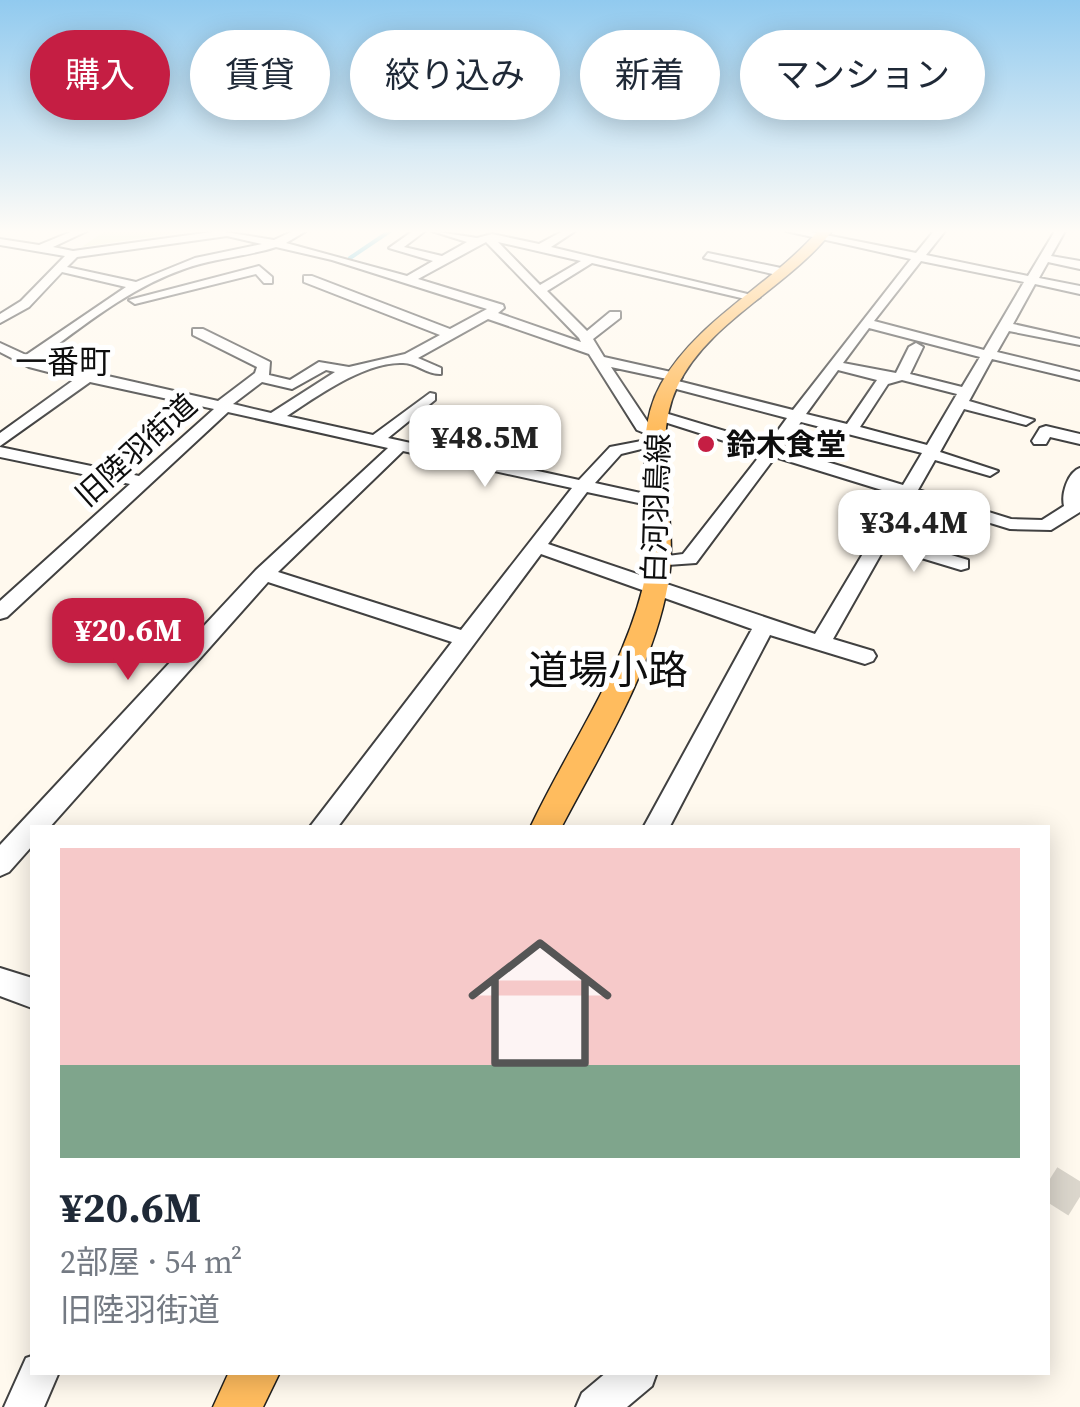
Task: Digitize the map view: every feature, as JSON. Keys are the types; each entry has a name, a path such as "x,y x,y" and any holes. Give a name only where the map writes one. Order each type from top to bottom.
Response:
{"main road":[{"name":"白河羽鳥線","path":"547,825 624,678 656,586 662,503 659,431 672,380 754,297"},
{"path":"237,1407 254,1375"}],"street":[{"path":"0,319 33,297"},
{"path":"27,361 120,297"},
{"path":"96,312 156,297"},
{"path":"351,297 453,335"},
{"path":"462,297 498,308 496,317"},
{"path":"531,303 538,297"},
{"path":"547,297 593,350 643,427 775,450 907,494 1033,528 1045,526 1077,505 1071,498 1080,473"},
{"path":"660,562 689,558 775,450 887,297"},
{"path":"820,644 1022,297"},
{"path":"276,417 350,372 405,358 517,311"},
{"path":"593,350 615,316"},
{"path":"496,317 672,380 990,471"},
{"path":"866,323 1080,376"},
{"path":"1005,326 1076,342"},
{"path":"198,332 202,338 262,361 264,371 224,406"},
{"name":"旧陸羽街道","path":"0,347 27,361 86,377 224,406"},
{"path":"852,429 883,381 896,377 916,348"},
{"path":"405,358 436,371"},
{"path":"258,377 292,385 324,365 350,372"},
{"path":"835,365 896,377 1026,420"},
{"path":"0,441 86,377"},
{"path":"376,440 430,397"},
{"path":"224,406 662,503"},
{"name":"旧陸羽街道","path":"0,612 224,406"},
{"path":"324,825 582,487 616,450 659,431"},
{"path":"1040,441 1046,431 1080,439"},
{"path":"36,825 263,574 329,506 398,447"},
{"path":"0,452 141,481"},
{"path":"880,540 961,564"},
{"path":"536,546 764,626 866,656"},
{"path":"263,574 466,639"},
{"path":"658,825 764,626"},
{"path":"0,864 30,831"},
{"path":"0,982 30,992"},
{"path":"24,1407 39,1375"},
{"path":"596,1407 634,1375"}],"tunnel":[{"path":"1050,1183 1080,1202"}],"place":[{"name":"鈴木食堂","path":"706,444"}],"district":[{"name":"一番町","path":"63,362"},
{"name":"道場小路","path":"608,670"}]}
